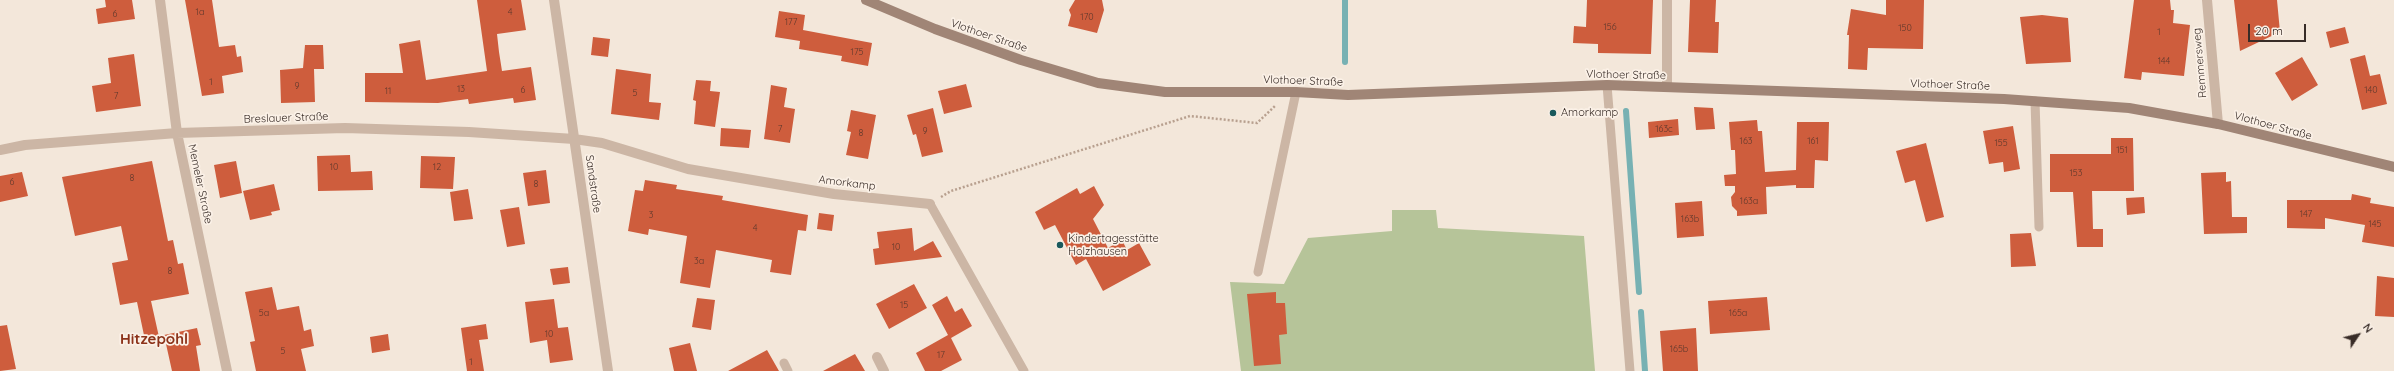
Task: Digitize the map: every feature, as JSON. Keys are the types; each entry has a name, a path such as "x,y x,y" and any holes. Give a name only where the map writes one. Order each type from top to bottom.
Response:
{"street":[{"name":"Memeler Straße","path":"160,0 177,133 227,371"},
{"name":"Sandstraße","path":"554,0 608,371"},
{"name":"Vlothoer Straße","path":"866,0 956,37 1021,60 1098,83 1165,92 1296,92 1348,94 1607,85 2035,101 2129,108 2218,124 2394,167"},
{"path":"1667,0 1667,87"},
{"name":"Remmersweg","path":"2206,0 2218,124"},
{"name":"Breslauer Straße","path":"0,150 25,145 177,133 345,128 469,132 574,139"},
{"name":"Amorkamp","path":"574,139 602,144 688,169 834,194 930,204"},
{"path":"877,357 884,371"}],"lane":[{"path":"1607,85 1630,371"},
{"path":"1258,272 1296,92"},
{"path":"2035,101 2039,227"},
{"path":"930,204 1024,371"}],"path":[{"path":"930,204 951,191 1190,116 1257,123 1273,109 1280,92"}],"green space":[{"path":"1392,210 1436,210 1438,228 1584,236 1595,371 1241,371 1230,282 1284,284 1308,238 1392,231"}],"building":[{"path":"105,0 132,0 135,19 98,24 96,9 106,7"},
{"path":"185,0 212,0 219,47 235,45 237,57 241,56 243,72 222,76 224,93 202,96"},
{"path":"477,0 521,0 526,30 497,34 499,52 502,71 531,67 536,100 514,103 513,98 469,104 468,99 438,103 365,102 365,73 403,73 399,44 420,40 426,80 487,71"},
{"path":"1075,0 1102,0 1104,10 1097,33 1068,26 1071,15 1069,10"},
{"path":"1587,0 1653,0 1651,54 1598,53 1598,44 1573,43 1574,26 1586,27"},
{"path":"1690,0 1716,0 1715,22 1719,22 1718,53 1688,52"},
{"path":"1886,0 1924,0 1923,49 1868,48 1867,70 1848,69 1849,35 1847,35 1851,9 1886,15"},
{"path":"2134,0 2170,0 2171,10 2174,10 2173,23 2190,25 2184,76 2142,72 2141,80 2124,78"},
{"path":"2234,0 2277,0 2280,32 2240,51"},
{"path":"779,11 805,15 803,30 872,43 868,66 841,61 842,56 799,49 800,41 775,37"},
{"path":"2042,15 2068,18 2071,62 2026,64 2020,17"},
{"path":"2345,27 2349,43 2330,48 2326,32"},
{"path":"593,37 610,39 608,57 591,55"},
{"path":"305,45 323,45 324,69 314,69 315,102 281,103 280,70 303,68"},
{"path":"134,54 141,106 96,112 92,86 111,83 108,58"},
{"path":"2365,55 2370,76 2380,74 2387,104 2362,110 2350,59"},
{"path":"2302,57 2318,85 2292,101 2275,73"},
{"path":"616,69 651,74 649,102 661,103 659,120 611,114"},
{"path":"696,80 711,81 710,91 720,92 715,127 694,124 696,101 693,100"},
{"path":"966,84 972,107 944,114 938,91"},
{"path":"771,85 787,88 784,107 795,109 790,143 764,139"},
{"path":"1694,107 1713,108 1715,129 1696,130"},
{"path":"933,108 943,152 922,157 916,134 913,135 907,115"},
{"path":"851,110 876,115 868,159 846,155 851,132 847,131"},
{"path":"1678,119 1679,135 1649,138 1648,122"},
{"path":"1757,120 1758,131 1762,131 1765,172 1796,170 1797,122 1829,122 1828,161 1815,160 1814,188 1796,188 1796,185 1766,187 1767,214 1737,216 1737,211 1732,206 1731,197 1735,192 1735,186 1725,186 1724,175 1736,174 1735,150 1731,150 1729,122"},
{"path":"2013,126 2020,169 2004,172 2003,162 1989,164 1983,131"},
{"path":"721,128 751,130 749,148 720,146"},
{"path":"2111,138 2133,138 2134,191 2092,191 2093,229 2103,229 2103,247 2077,247 2073,192 2050,192 2050,154 2111,154"},
{"path":"1926,143 1944,217 1926,222 1915,180 1905,183 1896,151"},
{"path":"350,155 351,172 372,171 373,190 318,191 317,156"},
{"path":"421,156 455,157 453,189 420,188"},
{"path":"152,161 168,241 173,240 178,264 183,263 189,294 151,301 159,337 145,340 137,302 120,305 112,263 128,260 121,226 75,236 62,177"},
{"path":"236,161 242,193 220,198 214,165"},
{"path":"546,170 550,203 528,206 523,173"},
{"path":"22,172 28,196 0,202 0,176"},
{"path":"2226,172 2226,182 2231,181 2232,217 2247,217 2247,233 2204,234 2201,173"},
{"path":"645,180 677,185 676,189 723,196 722,200 808,215 806,231 798,230 791,275 770,272 772,260 716,250 710,288 680,283 687,236 649,229 648,235 628,231 635,190 643,191"},
{"path":"274,184 280,210 271,212 272,215 250,220 243,191"},
{"path":"1094,186 1104,205 1093,219 1108,248 1122,240 1127,250 1139,243 1151,265 1103,291 1086,259 1076,265 1055,225 1044,230 1035,212 1077,188 1080,194"},
{"path":"468,189 473,219 454,221 450,192"},
{"path":"2352,194 2371,198 2370,203 2394,207 2394,247 2362,242 2365,225 2325,218 2325,229 2287,228 2287,200 2351,200"},
{"path":"2144,197 2145,213 2127,215 2126,198"},
{"path":"1702,201 1704,236 1677,238 1675,203"},
{"path":"519,207 525,244 507,247 500,210"},
{"path":"819,213 834,215 832,231 817,229"},
{"path":"912,228 914,251 933,241 942,257 875,265 873,249 879,248 877,232"},
{"path":"2031,233 2036,266 2011,267 2010,234"},
{"path":"568,267 570,283 553,285 550,269"},
{"path":"2377,276 2394,278 2394,317 2375,316"},
{"path":"914,284 927,308 889,329 876,304"},
{"path":"272,287 277,310 299,306 304,331 311,329 314,346 301,349 306,371 256,371 250,342 255,341 245,292"},
{"path":"1276,292 1276,303 1285,303 1287,334 1279,335 1281,364 1254,366 1247,294"},
{"path":"947,296 955,312 962,308 972,326 951,338 962,360 941,371 925,371 916,353 948,335 932,305"},
{"path":"1767,297 1770,330 1710,334 1708,301"},
{"path":"697,298 715,300 711,330 692,327"},
{"path":"554,299 558,328 568,327 573,360 550,363 547,340 530,343 525,302"},
{"path":"486,324 488,339 479,340 484,371 467,371 461,328"},
{"path":"7,325 16,369 0,371 0,326"},
{"path":"197,328 201,345 196,346 200,371 172,371 164,335"},
{"path":"1696,328 1698,371 1663,371 1660,331"},
{"path":"388,334 390,350 372,353 370,337"},
{"path":"690,343 697,371 674,371 669,348"},
{"path":"767,350 779,371 728,371"},
{"path":"855,354 865,371 823,371"}],"waterway":[{"path":"1345,0 1345,62"},
{"path":"1626,111 1639,292"},
{"path":"1641,312 1645,371"}],"place":[{"name":"Amorkamp","path":"1553,113"},
{"name":"Kindertagesstätte Holzhausen","path":"1060,245"}],"district":[{"name":"Hitzepohl","path":"154,339"}]}
